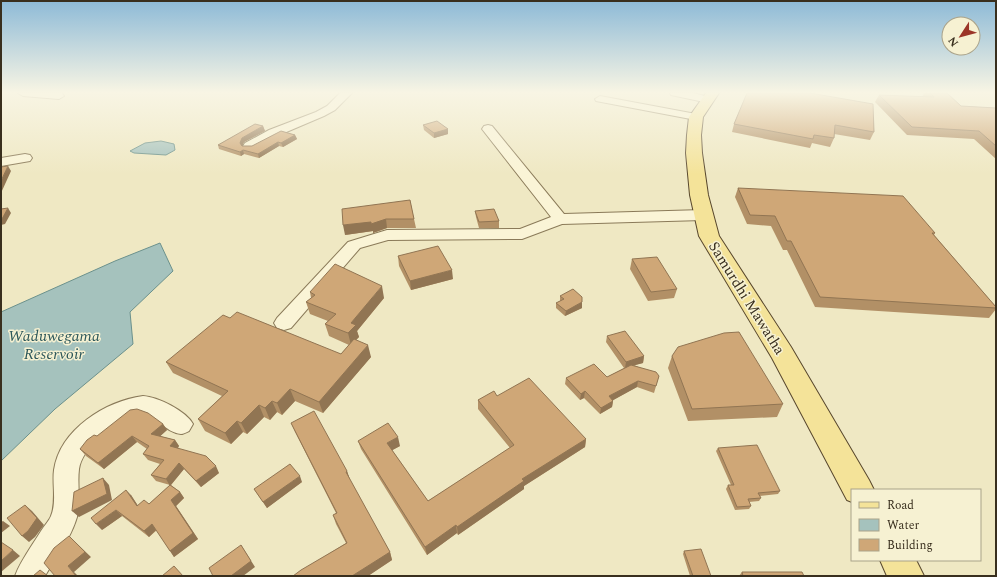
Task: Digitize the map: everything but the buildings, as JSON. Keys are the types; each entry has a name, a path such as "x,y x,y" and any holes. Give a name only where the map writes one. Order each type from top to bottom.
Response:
{"main road":[{"name":"Samurdhi Mawatha","path":"702,120 694,153 703,215 709,236 782,354 857,489"},
{"path":"898,561 906,576"}],"street":[{"path":"249,146 273,132 305,120"},
{"path":"488,129 560,219"},
{"path":"1,162 25,158"},
{"path":"284,323 354,245 387,236 522,234 560,219 703,215"},
{"path":"29,576 66,513 66,477 68,462 72,450 85,434 104,421 128,408 143,404 151,406 181,424"}],"water":[{"path":"161,141 174,144 175,150 166,155 134,153 130,151 145,143"},
{"name":"Waduwegama Reservoir","path":"160,243 173,271 130,312 133,344 55,409 1,461 1,312 115,261"}]}
